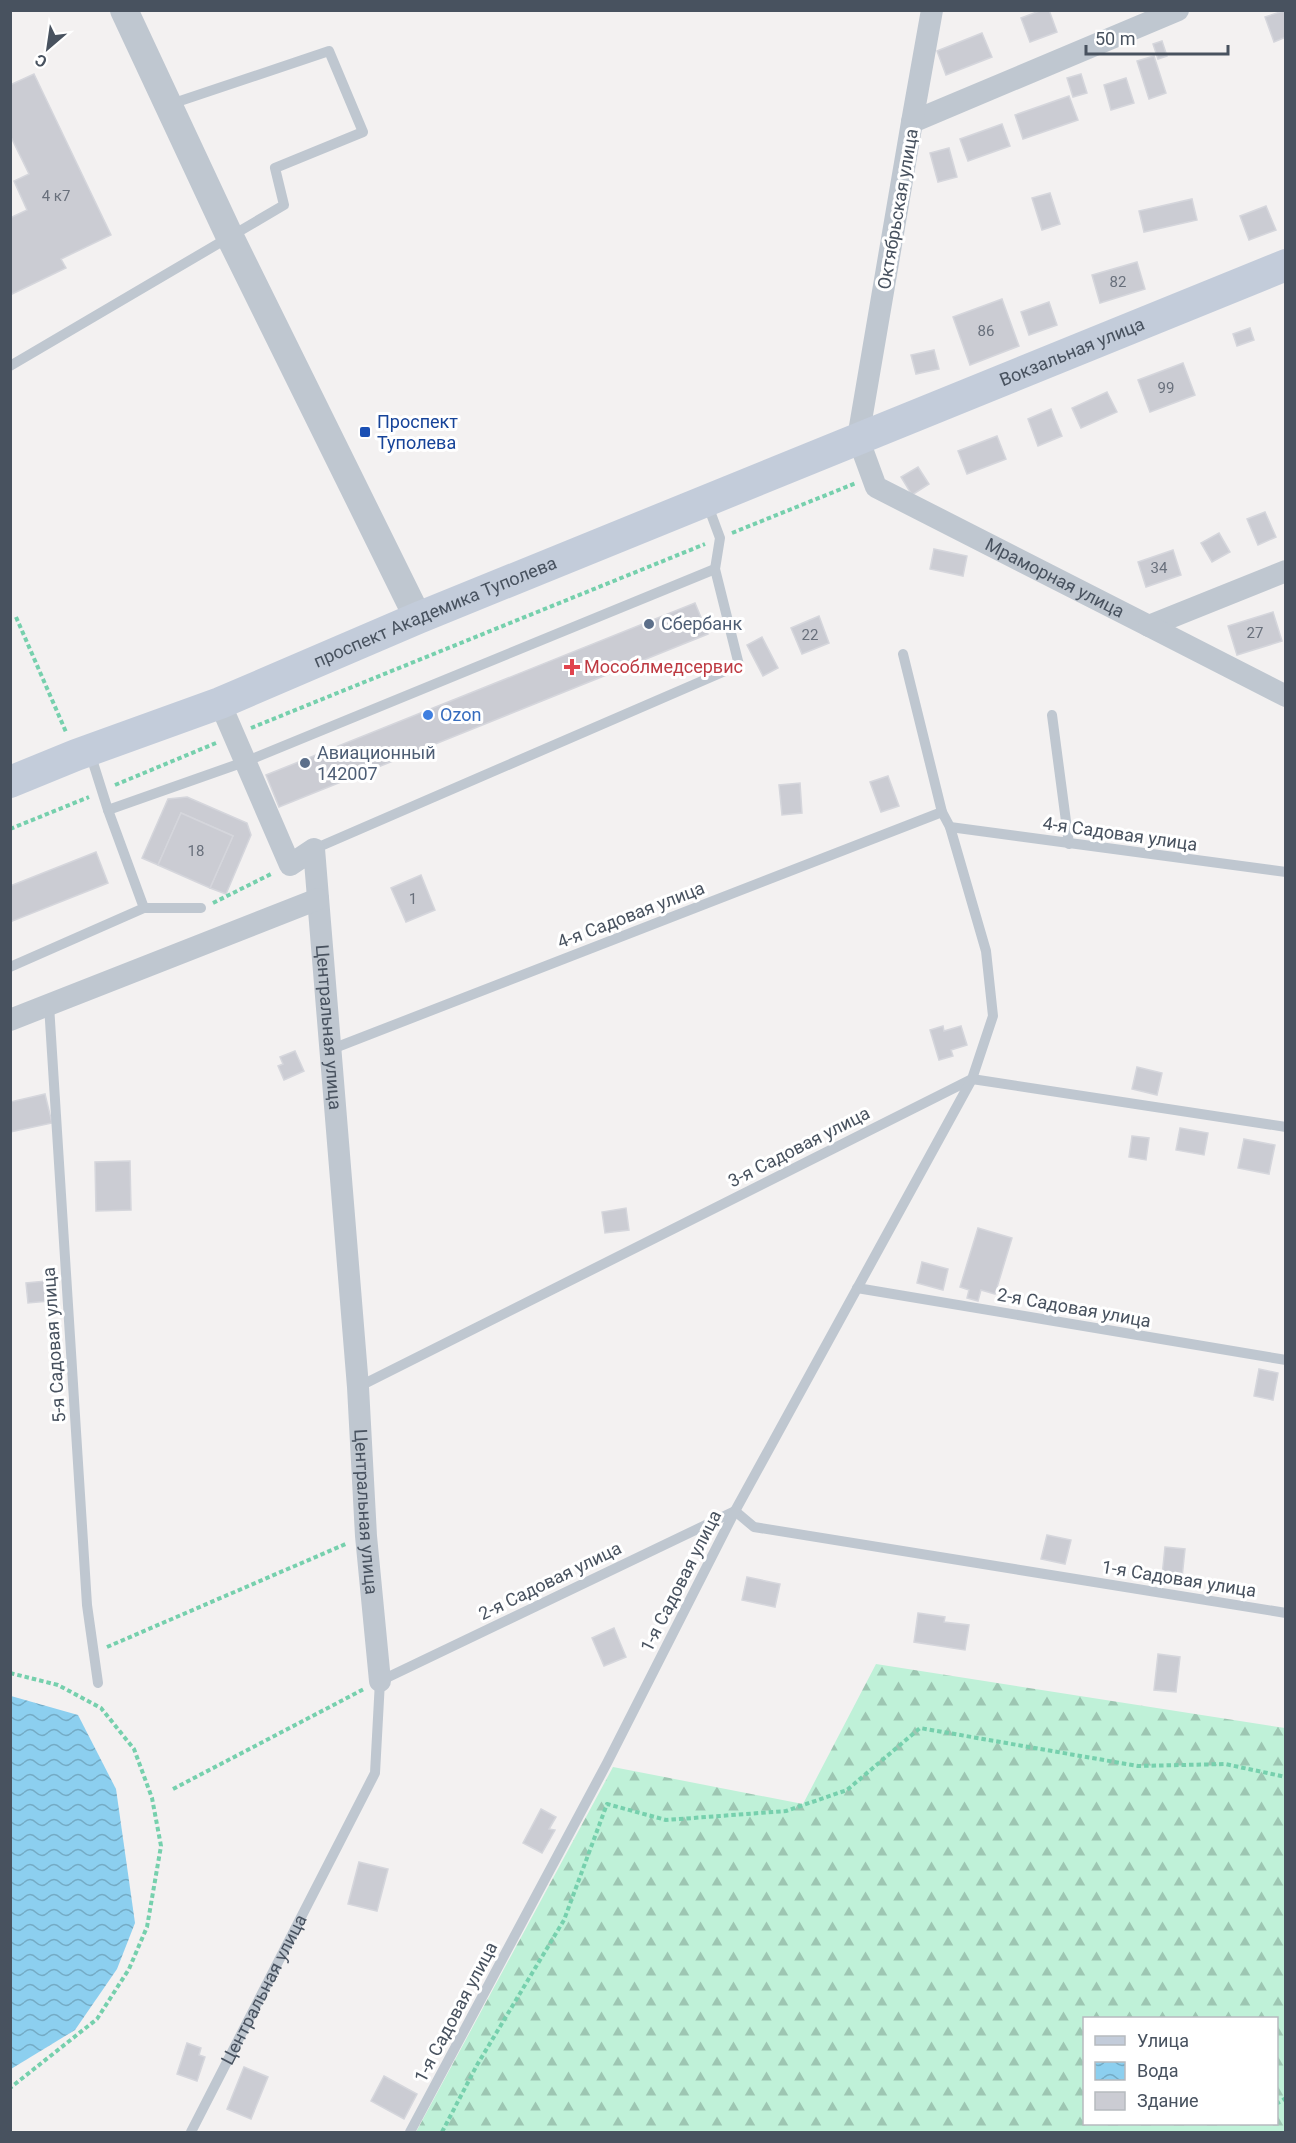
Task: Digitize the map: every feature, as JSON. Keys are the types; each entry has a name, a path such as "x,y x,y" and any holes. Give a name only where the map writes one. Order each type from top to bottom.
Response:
{"main road":[{"name":"Вокзальная улица","path":"858,438 1286,265"},
{"name":"проспект Академика Туполева","path":"10,782 78,742 220,703 418,618 858,438"}],"street":[{"path":"124,10 230,237 418,618"},
{"path":"912,122 932,10"},
{"name":"Октябрьская улица","path":"858,438 912,122 1178,10"},
{"path":"858,438 876,487"},
{"name":"Мраморная улица","path":"876,487 1286,696"},
{"path":"1149,626 1286,570"},
{"path":"220,703 236,735 290,865 314,849"},
{"name":"Центральная улица","path":"314,849 358,1387 366,1536 380,1681"},
{"path":"10,1020 318,899"}],"lane":[{"path":"10,366 284,205 274,168 363,132 329,51 168,105"},
{"path":"314,849 739,665 715,569 720,538 706,500"},
{"path":"108,810 247,761 715,569"},
{"path":"735,1511 972,1079 993,1016 986,951 950,827 942,812 903,654"},
{"path":"1052,715 1069,844"},
{"path":"78,742 102,791 144,908"},
{"name":"4-я Садовая улица","path":"332,1049 942,812"},
{"name":"4-я Садовая улица","path":"950,827 1286,872"},
{"path":"10,967 144,908 201,908"},
{"name":"5-я Садовая улица","path":"49,1004 87,1605 98,1683"},
{"path":"972,1079 1286,1127"},
{"name":"3-я Садовая улица","path":"358,1387 972,1079"},
{"name":"2-я Садовая улица","path":"857,1288 1286,1360"},
{"name":"2-я Садовая улица","path":"380,1681 735,1511"},
{"name":"1-я Садовая улица","path":"410,2133 602,1774 735,1511 754,1527 1286,1613"},
{"name":"Центральная улица","path":"191,2133 375,1773 380,1681"}],"path":[{"path":"10,829 862,481 876,487"},
{"path":"15,617 78,742"},
{"path":"201,908 290,865"},
{"path":"94,1653 366,1536"},
{"path":"10,1673 58,1686 101,1708 134,1749 152,1798 161,1845 147,1927 129,1969 97,2019 10,2088"},
{"path":"173,1789 380,1681"},
{"path":"442,2133 477,2065 564,1920 607,1803 666,1820 786,1811 847,1790 920,1728 1138,1766 1225,1764 1286,1777"}],"green space":[{"path":"876,1664 1285,1728 1285,2132 416,2132 613,1767 803,1804"}],"water":[{"path":"11,1696 78,1715 116,1789 135,1923 117,1969 75,2030 11,2069"}],"building":[{"path":"1042,10 1049,10 1057,32 1030,42 1021,18"},
{"path":"1286,10 1286,37 1274,42 1265,17"},
{"path":"982,33 992,57 946,75 937,51"},
{"path":"1162,41 1167,56 1158,59 1153,44"},
{"path":"1154,56 1166,93 1149,99 1137,61"},
{"path":"34,74 111,235 61,259 66,268 10,295 10,218 27,210 14,181 29,174 10,135 10,85"},
{"path":"1081,74 1087,93 1073,97 1067,78"},
{"path":"1126,78 1134,103 1111,110 1104,85"},
{"path":"1069,96 1078,120 1023,139 1015,115"},
{"path":"1002,124 1010,146 968,161 960,139"},
{"path":"949,148 957,177 938,182 930,153"},
{"path":"1050,193 1060,224 1042,230 1032,198"},
{"path":"1192,199 1197,220 1144,232 1139,211"},
{"path":"1266,206 1276,230 1249,240 1240,216"},
{"path":"1137,262 1145,289 1100,303 1092,275"},
{"path":"1002,299 1019,346 970,365 953,317"},
{"path":"1049,302 1057,325 1029,335 1021,312"},
{"path":"1250,328 1254,340 1237,346 1233,334"},
{"path":"934,350 939,369 916,374 911,355"},
{"path":"1183,363 1195,395 1150,412 1138,380"},
{"path":"1107,392 1117,412 1081,428 1072,408"},
{"path":"1051,409 1062,436 1038,446 1028,419"},
{"path":"997,436 1006,459 967,474 958,451"},
{"path":"918,467 929,484 912,495 901,477"},
{"path":"1265,512 1276,537 1258,545 1247,519"},
{"path":"1219,533 1230,552 1212,562 1201,543"},
{"path":"934,549 967,556 963,576 930,569"},
{"path":"1173,550 1181,575 1146,587 1138,562"},
{"path":"695,603 708,634 279,807 266,775"},
{"path":"1273,612 1282,641 1237,655 1228,626"},
{"path":"819,616 829,643 802,654 791,628"},
{"path":"762,637 778,668 763,676 747,645"},
{"path":"888,776 899,806 881,812 870,782"},
{"path":"800,783 802,813 782,815 779,785"},
{"path":"187,797 247,823 251,835 226,894 210,888 233,836 181,813 158,865 142,858 168,799"},
{"path":"181,813 233,836 210,888 158,865"},
{"path":"96,852 108,883 10,922 10,886"},
{"path":"421,875 435,910 406,922 391,888"},
{"path":"943,1026 944,1031 961,1026 967,1045 951,1050 953,1056 939,1060 930,1030"},
{"path":"295,1051 304,1071 284,1080 278,1066 283,1064 280,1057"},
{"path":"1137,1067 1162,1073 1157,1095 1132,1089"},
{"path":"45,1094 52,1123 10,1132 10,1102"},
{"path":"1180,1128 1208,1133 1204,1155 1176,1150"},
{"path":"1132,1136 1149,1138 1146,1160 1129,1157"},
{"path":"1244,1139 1275,1145 1269,1174 1238,1168"},
{"path":"130,1161 131,1210 96,1211 95,1162"},
{"path":"626,1208 629,1230 605,1233 602,1212"},
{"path":"978,1228 1012,1238 995,1294 981,1290 978,1301 967,1298 969,1290 960,1287"},
{"path":"922,1262 948,1269 943,1290 917,1283"},
{"path":"46,1281 49,1301 28,1303 26,1283"},
{"path":"1259,1369 1278,1373 1273,1400 1254,1396"},
{"path":"1047,1535 1071,1540 1065,1564 1041,1559"},
{"path":"1165,1547 1185,1549 1182,1578 1162,1576"},
{"path":"747,1577 780,1584 775,1607 742,1600"},
{"path":"918,1613 945,1617 944,1622 969,1625 965,1650 914,1642"},
{"path":"614,1628 626,1657 604,1666 592,1638"},
{"path":"1158,1654 1180,1657 1176,1692 1154,1690"},
{"path":"541,1809 556,1817 549,1829 555,1830 542,1853 523,1843"},
{"path":"359,1862 388,1869 377,1911 348,1904"},
{"path":"187,2043 201,2048 199,2055 205,2057 197,2081 177,2074"},
{"path":"244,2067 268,2077 251,2119 227,2109"},
{"path":"384,2076 417,2094 404,2119 371,2101"}],"place":[{"name":"Проспект Туполева","path":"365,432"},
{"name":"Сбербанк","path":"649,624"},
{"name":"Мособлмедсервис","path":"572,667"},
{"name":"Ozon","path":"428,715"},
{"name":"Авиационный 142007","path":"305,763"}]}
